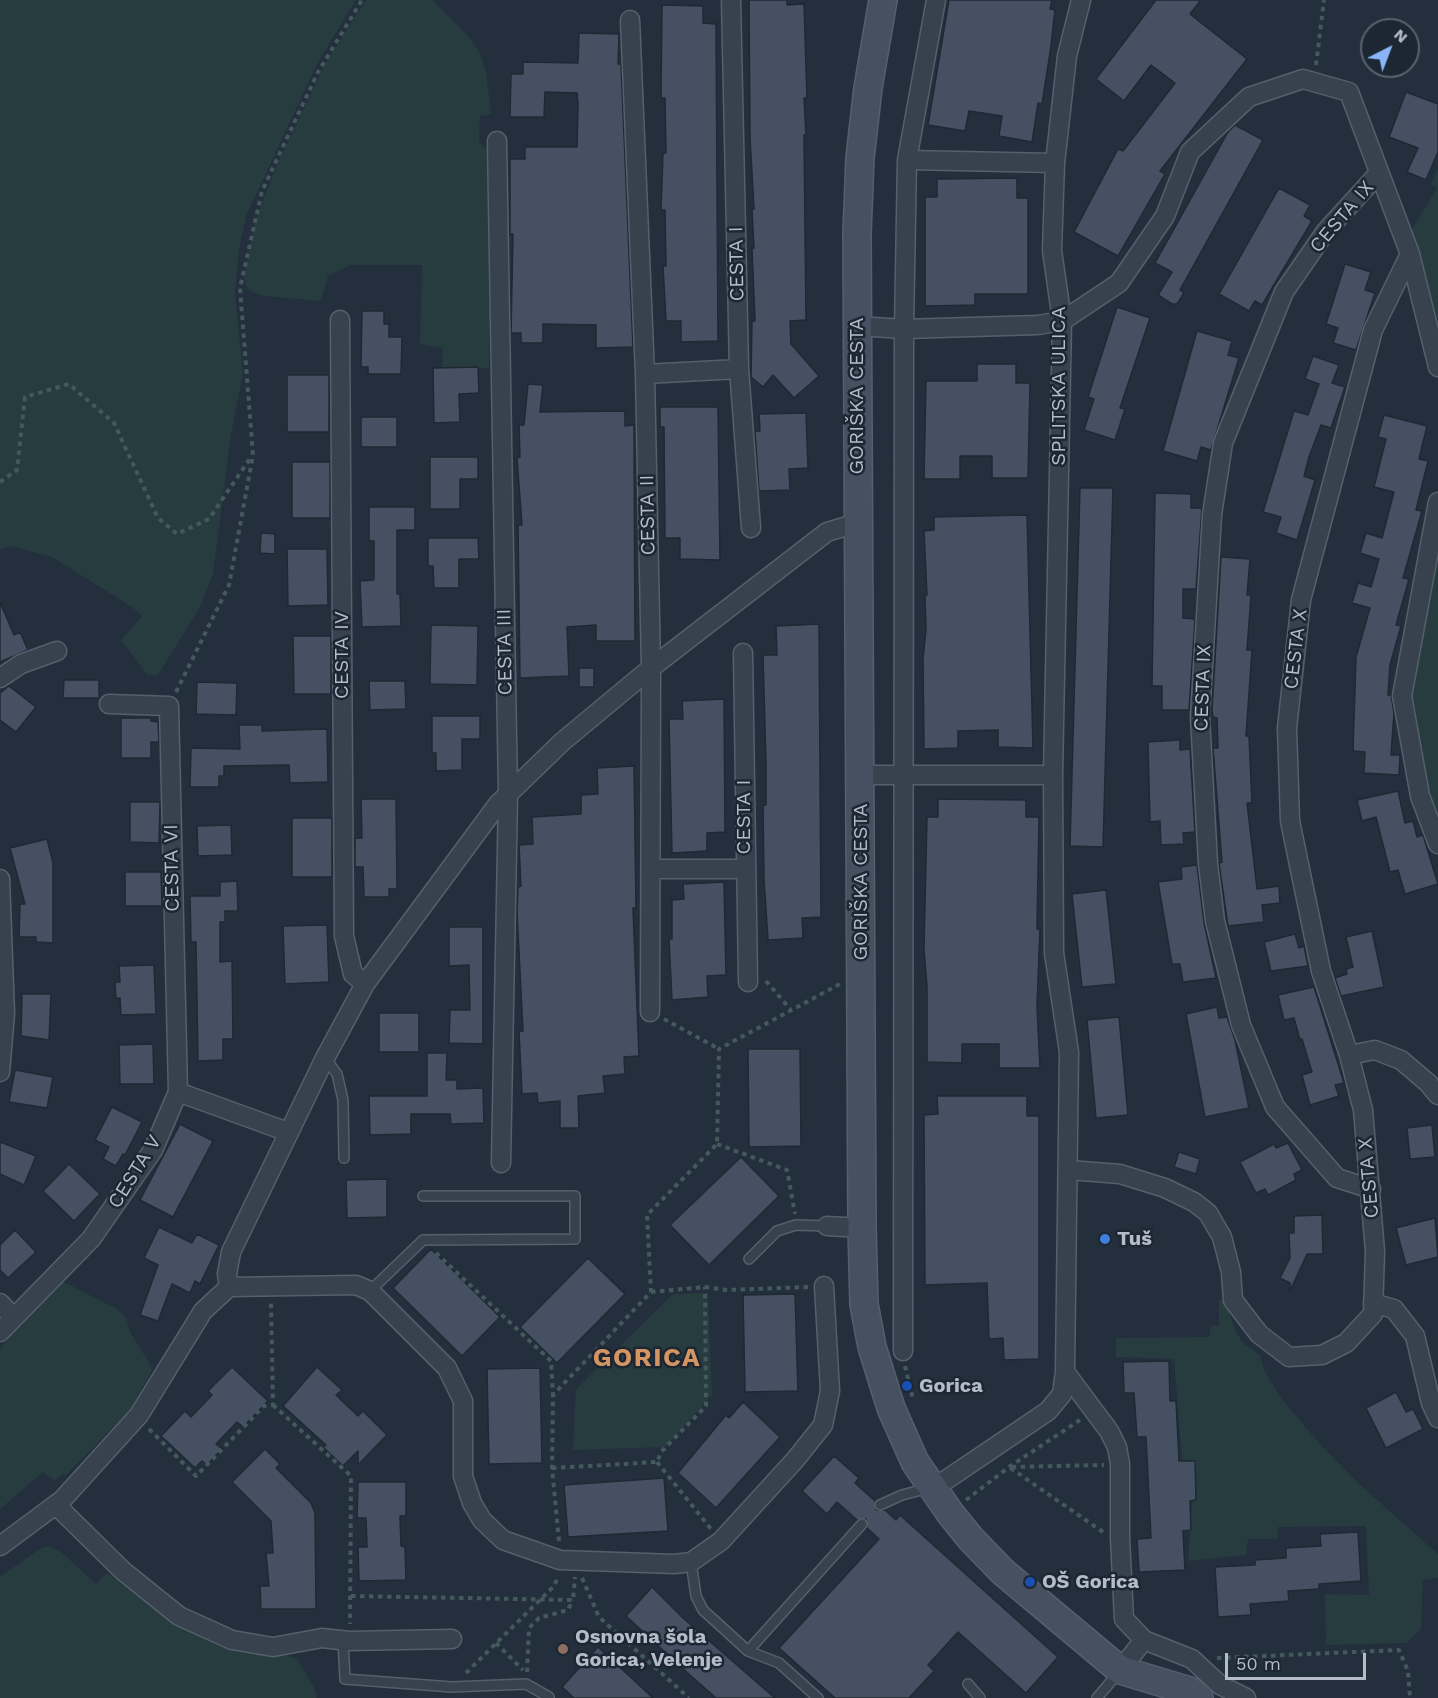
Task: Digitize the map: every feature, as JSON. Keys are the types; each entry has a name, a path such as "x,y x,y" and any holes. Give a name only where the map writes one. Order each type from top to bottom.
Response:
{"street":[{"name":"CESTA I","path":"731,0 739,369 751,528"},
{"name":"GORIŠKA CESTA","path":"883,0 868,88 860,158 856,233 862,1228 864,1304 872,1347 891,1408 915,1462 950,1514 1003,1572 1120,1670 1190,1691 1199,1698"},
{"path":"903,1351 904,328 907,160 936,0"},
{"name":"SPLITSKA ULICA","path":"931,1487 946,1480 1048,1411 1062,1394 1065,1372 1069,1052 1054,953 1053,775 1062,321 1052,250 1055,163 1066,56 1081,0"},
{"name":"CESTA II","path":"630,20 645,374 651,668 650,1012"},
{"path":"858,326 904,328 1038,325 1062,321 1119,283 1165,216 1190,152 1249,97 1303,79 1349,92 1410,254 1438,367"},
{"name":"CESTA III","path":"497,141 508,795 501,1163"},
{"path":"907,160 1055,163"},
{"name":"CESTA IX","path":"1371,1190 1337,1178 1275,1107 1241,1025 1212,898 1200,717 1212,515 1223,443 1284,292 1326,231 1378,174"},
{"name":"CESTA X","path":"1069,1170 1120,1174 1165,1188 1194,1202 1208,1213 1222,1238 1231,1272 1233,1300 1259,1334 1289,1357 1322,1355 1346,1343 1373,1314 1375,1251 1363,1110 1349,1055 1321,971 1290,821 1287,728 1301,600 1373,330 1410,254"},
{"name":"CESTA IV","path":"340,320 344,936 353,974 365,984"},
{"path":"645,374 739,369"},
{"path":"1438,502 1402,696 1420,796 1438,844"},
{"path":"229,1287 227,1274 231,1252 325,1058 365,984 508,795 562,742 651,668 827,532 857,523"},
{"path":"0,678 21,664 57,651"},
{"name":"CESTA I","path":"743,653 748,982"},
{"path":"109,704 169,706"},
{"name":"CESTA VI","path":"169,706 177,1092"},
{"path":"860,776 1053,775"},
{"path":"652,869 745,870"},
{"path":"0,879 5,1014 0,1072"},
{"path":"1349,1055 1375,1050 1401,1060 1428,1083 1438,1095"},
{"path":"177,1092 288,1132"},
{"name":"CESTA V","path":"0,1332 91,1239 153,1150 177,1092"},
{"path":"828,1227 862,1228"},
{"path":"0,1546 56,1505 139,1414 203,1311 229,1287 356,1285 370,1291 447,1368 463,1401 464,1476 472,1503 482,1520 503,1540 560,1560 608,1563 691,1562 722,1541 795,1460 823,1425 830,1391 824,1286"},
{"path":"0,1303 13,1317"},
{"path":"1373,1303 1394,1309 1415,1336 1431,1403 1438,1418"},
{"path":"1065,1372 1109,1431 1117,1447 1120,1464 1120,1538 1124,1619 1144,1640 1192,1659 1220,1685 1246,1698"},
{"path":"56,1505 123,1572 179,1616 232,1640 273,1647 322,1638 346,1641 452,1639"},
{"path":"1120,1670 1144,1640"}],"lane":[{"path":"325,1058 337,1074 344,1100 344,1158"},
{"path":"370,1291 423,1240 575,1239 575,1196 423,1196"},
{"path":"749,1259 777,1231 796,1225 828,1227"},
{"path":"880,1505 902,1495 931,1487"},
{"path":"748,1651 862,1524"},
{"path":"691,1562 696,1596 703,1611 748,1651 779,1663 818,1698"},
{"path":"346,1641 345,1679 452,1687 526,1684 549,1697"},
{"path":"1097,1698 1120,1670"},
{"path":"968,1684 980,1698"}],"path":[{"path":"169,706 229,585 253,455 240,288 262,190 318,72 362,0"},
{"path":"1314,82 1324,0"},
{"path":"0,482 17,470 25,397 69,384 114,423 158,518 177,534 208,519 253,455"},
{"path":"746,957 791,1010"},
{"path":"719,1048 846,981"},
{"path":"650,1012 719,1048"},
{"path":"651,1292 648,1215 717,1144 719,1048"},
{"path":"717,1144 787,1170 796,1225"},
{"path":"423,1240 550,1361 553,1395 552,1468 560,1560 557,1580 452,1687"},
{"path":"553,1395 651,1292 705,1287 727,1290 824,1286"},
{"path":"271,1287 273,1405 351,1476 351,1596 346,1641"},
{"path":"657,1462 661,1452 706,1406 705,1287"},
{"path":"143,1423 196,1476 264,1406 273,1405"},
{"path":"950,1514 1010,1467 1093,1412"},
{"path":"552,1468 657,1462"},
{"path":"657,1462 722,1541"},
{"path":"1010,1467 1120,1464"},
{"path":"1010,1467 1107,1536 1120,1538"},
{"path":"496,1643 526,1674 529,1628 539,1618 568,1610 576,1586 574,1572 581,1576 599,1617 689,1698"},
{"path":"351,1596 573,1600"},
{"path":"1192,1659 1399,1650 1408,1671 1410,1698"}],"green space":[{"path":"0,0 356,0 318,62 246,216 239,249 235,294 243,372 231,435 213,574 200,607 158,675 148,675 121,640 142,616 132,607 52,557 11,546 0,549"},
{"path":"366,0 432,0 468,36 480,53 486,71 491,114 480,116 479,142 493,155 489,368 442,368 443,348 420,344 422,265 350,265 328,276 321,301 264,296 250,291 246,286 244,276 255,221 276,167 325,64"},
{"path":"1438,169 1438,338 1409,234 1437,188 1431,184"},
{"path":"1438,529 1438,834 1426,806 1407,694"},
{"path":"62,1281 115,1308 126,1317 130,1332 153,1369 130,1410 66,1475 62,1474 55,1481 43,1472 0,1509 0,1349 22,1319"},
{"path":"708,1293 712,1395 665,1447 573,1450 576,1389 673,1294"},
{"path":"1219,1300 1226,1300 1235,1331 1244,1344 1260,1355 1264,1370 1281,1398 1320,1444 1358,1483 1438,1554 1438,1578 1423,1580 1421,1629 1406,1643 1326,1645 1325,1594 1369,1595 1366,1526 1278,1527 1277,1539 1248,1539 1246,1555 1188,1561 1195,1461 1182,1460 1174,1359 1116,1357 1116,1338 1209,1337 1211,1326 1219,1325"},
{"path":"49,1546 60,1551 96,1584 107,1573 170,1621 220,1639 266,1648 297,1659 313,1685 317,1698 0,1698 0,1577 41,1548"}],"building":[{"path":"749,0 787,0 787,5 804,4 807,98 804,98 806,320 790,321 791,344 819,376 794,398 773,375 763,387 751,377 752,321 755,321"},
{"path":"949,0 1052,0 1050,9 1055,10 1051,46 1042,104 1038,103 1032,142 999,136 1002,116 969,111 965,131 928,125"},
{"path":"1156,0 1201,0 1190,14 1247,59 1160,171 1165,174 1118,256 1074,232 1118,149 1123,151 1175,83 1151,65 1124,101 1096,79"},
{"path":"662,5 703,6 703,23 716,24 718,341 681,342 681,321 666,321 663,266 666,266 665,210 661,210 663,153 666,153 665,98 661,98"},
{"path":"579,33 619,34 618,64 621,64 633,347 596,348 596,325 543,324 543,343 521,343 521,333 511,333 513,234 510,234 510,159 525,159 525,147 577,147 578,104 577,93 545,92 544,117 510,117 511,74 523,74 523,62 578,63"},
{"path":"1406,92 1438,104 1438,152 1426,180 1407,172 1418,148 1389,137"},
{"path":"1235,125 1263,140 1180,290 1184,293 1177,304 1172,304 1158,295 1172,272 1155,263 1228,132"},
{"path":"1017,178 1017,198 1028,198 1028,294 975,294 975,305 925,306 925,197 937,197 937,179"},
{"path":"1279,188 1310,205 1304,216 1312,221 1262,305 1255,301 1249,311 1219,294"},
{"path":"1345,264 1371,272 1365,290 1375,293 1356,350 1333,343 1338,328 1326,324"},
{"path":"1117,307 1150,318 1120,408 1125,409 1115,440 1084,430 1094,399 1088,397"},
{"path":"362,311 384,311 384,324 389,324 389,337 402,337 401,374 368,374 368,367 361,367"},
{"path":"1197,331 1232,341 1228,355 1239,358 1211,450 1201,447 1197,461 1163,451"},
{"path":"1313,356 1339,365 1332,383 1345,387 1331,428 1321,425 1309,457 1304,476 1315,480 1297,540 1276,533 1281,517 1263,512 1294,411 1308,415 1319,384 1305,379"},
{"path":"977,364 1016,364 1016,383 1030,383 1028,478 992,478 992,456 960,456 960,479 924,479 926,381 977,381"},
{"path":"478,367 479,393 459,394 460,422 434,423 433,368"},
{"path":"287,375 329,375 329,432 287,432"},
{"path":"528,384 543,385 540,412 625,411 625,426 634,425 635,641 596,641 596,625 567,627 569,676 520,678 518,525 522,525 517,458 520,457 519,425 524,425"},
{"path":"660,407 718,407 720,560 680,559 680,538 665,538 664,427 660,427"},
{"path":"806,413 808,468 789,469 790,490 759,491 755,431 760,431 759,414"},
{"path":"1384,415 1427,426 1419,459 1428,461 1416,510 1422,511 1403,578 1409,579 1396,625 1401,626 1390,665 1388,695 1391,695 1394,713 1391,755 1400,755 1399,775 1364,773 1365,752 1353,751 1356,657 1370,608 1352,603 1358,583 1371,587 1379,559 1360,553 1366,533 1382,538 1394,492 1374,487 1386,439 1378,437"},
{"path":"361,417 397,417 397,447 361,447"},
{"path":"430,457 478,457 478,479 460,479 460,509 430,509"},
{"path":"292,462 330,462 330,518 292,518"},
{"path":"1080,488 1113,488 1103,847 1070,846"},
{"path":"1155,493 1191,494 1191,508 1202,508 1196,589 1183,589 1183,618 1195,619 1189,710 1162,710 1162,686 1152,686"},
{"path":"369,507 415,507 415,530 397,530 397,594 400,594 401,626 362,627 360,581 374,580 374,541 369,541"},
{"path":"1027,515 1033,748 998,747 998,730 958,731 958,748 924,749 923,659 926,630 925,595 927,595 924,531 934,530 934,517"},
{"path":"261,533 275,534 275,554 260,553"},
{"path":"428,538 478,538 479,559 459,559 459,588 434,588 433,566 428,566"},
{"path":"287,549 327,549 328,605 288,606"},
{"path":"1221,557 1250,559 1247,595 1251,595 1247,650 1252,650 1246,736 1249,736 1252,803 1247,803 1257,889 1279,886 1280,903 1262,905 1264,922 1228,926 1219,863 1222,862 1213,748 1218,748 1217,718 1213,717 1212,710"},
{"path":"0,602 14,635 20,632 28,650 0,662"},
{"path":"819,624 821,917 802,918 803,938 768,940 764,879 763,805 766,805 766,764 763,655 777,655 776,626"},
{"path":"431,625 478,626 477,685 430,684"},
{"path":"293,636 331,636 331,694 294,694"},
{"path":"579,668 594,668 594,687 579,687"},
{"path":"64,680 99,680 99,698 63,698"},
{"path":"369,681 405,681 406,709 370,710"},
{"path":"197,682 237,683 236,715 196,714"},
{"path":"9,686 36,707 16,732 0,720 0,693"},
{"path":"724,699 725,832 707,833 707,851 672,853 669,719 683,719 682,701"},
{"path":"432,716 480,716 480,739 462,739 462,770 436,771 436,753 432,753"},
{"path":"121,718 151,718 151,721 158,722 159,742 151,742 151,758 121,758"},
{"path":"239,725 262,725 262,731 327,729 328,782 290,783 289,765 224,766 224,776 219,776 219,787 190,787 191,748 240,749"},
{"path":"1180,740 1180,750 1190,749 1195,832 1183,833 1184,844 1161,845 1160,821 1150,822 1148,742"},
{"path":"634,766 636,908 633,908 639,1056 624,1057 625,1074 603,1076 605,1093 578,1096 579,1128 560,1128 560,1101 538,1103 537,1093 522,1094 519,1031 523,1031 517,912 518,887 521,886 519,845 533,844 532,817 581,814 581,795 598,794 597,768"},
{"path":"1398,791 1405,823 1413,821 1417,837 1423,835 1438,884 1405,894 1398,870 1390,872 1376,817 1362,821 1357,800"},
{"path":"361,799 396,799 397,889 389,889 389,897 364,897 363,867 355,867 355,838 362,838"},
{"path":"938,799 1026,800 1026,817 1039,817 1037,929 1040,929 1037,1006 1040,1068 999,1068 999,1044 962,1044 962,1063 927,1062 927,986 924,949 927,817 938,817"},
{"path":"130,802 160,802 159,843 130,842"},
{"path":"292,818 332,818 332,877 292,877"},
{"path":"231,825 232,855 198,856 197,826"},
{"path":"47,839 53,863 53,943 36,942 36,937 19,937 20,904 25,904 10,848"},
{"path":"1197,865 1204,923 1216,978 1183,982 1180,964 1172,964 1158,882 1182,879 1181,867"},
{"path":"125,872 161,872 162,906 125,906"},
{"path":"237,881 238,911 225,911 225,922 220,922 220,962 232,961 233,1039 223,1039 223,1060 198,1061 196,942 191,942 190,896 220,896 220,882"},
{"path":"724,882 726,975 707,976 708,997 672,1000 669,939 672,939 672,900 684,899 683,884"},
{"path":"1106,890 1116,984 1082,987 1072,894"},
{"path":"327,925 329,982 285,984 283,926"},
{"path":"449,927 483,927 483,1044 449,1043 450,1010 470,1010 469,965 449,966"},
{"path":"1372,931 1384,987 1341,996 1335,978 1347,974 1346,969 1353,967 1346,937"},
{"path":"1295,934 1299,948 1304,946 1308,966 1271,971 1264,942"},
{"path":"154,965 156,1014 121,1015 120,998 116,999 115,982 120,982 119,966"},
{"path":"1314,987 1344,1083 1335,1085 1339,1096 1310,1105 1302,1075 1312,1072 1294,1018 1284,1020 1278,995"},
{"path":"22,994 51,994 49,1040 21,1036"},
{"path":"1217,1007 1219,1018 1227,1017 1235,1040 1249,1108 1205,1117 1186,1014"},
{"path":"379,1013 419,1013 419,1052 379,1052"},
{"path":"1119,1017 1128,1115 1096,1118 1087,1020"},
{"path":"153,1044 154,1084 120,1084 119,1045"},
{"path":"748,1049 800,1049 801,1146 749,1147"},
{"path":"427,1053 447,1053 446,1080 457,1080 457,1089 483,1088 484,1123 451,1124 450,1114 411,1114 411,1134 370,1135 369,1096 427,1096"},
{"path":"15,1070 53,1077 47,1108 9,1102"},
{"path":"937,1096 1027,1096 1027,1116 1039,1116 1039,1359 1004,1360 1003,1338 989,1339 987,1283 925,1285 924,1115 938,1114"},
{"path":"112,1107 142,1122 125,1155 123,1154 116,1166 103,1159 109,1147 95,1140"},
{"path":"180,1124 213,1141 173,1217 140,1200"},
{"path":"1432,1125 1435,1157 1410,1159 1407,1128"},
{"path":"0,1142 36,1156 24,1185 0,1174"},
{"path":"1288,1143 1302,1170 1294,1174 1296,1180 1268,1195 1265,1189 1256,1193 1240,1162 1274,1144 1276,1148"},
{"path":"1179,1152 1200,1159 1196,1174 1174,1167"},
{"path":"741,1157 779,1196 709,1265 670,1225"},
{"path":"69,1164 100,1194 74,1221 43,1191"},
{"path":"387,1179 387,1217 347,1218 346,1180"},
{"path":"1322,1215 1323,1254 1307,1254 1290,1291 1290,1283 1280,1278 1290,1258 1289,1233 1294,1233 1294,1216"},
{"path":"1435,1218 1438,1257 1406,1265 1396,1228"},
{"path":"159,1227 192,1243 197,1234 219,1245 200,1284 195,1281 190,1293 172,1284 158,1321 140,1315 158,1265 144,1258"},
{"path":"15,1230 36,1252 8,1278 0,1270 0,1245"},
{"path":"431,1249 500,1317 462,1356 393,1288"},
{"path":"588,1258 625,1294 557,1363 520,1327"},
{"path":"795,1294 798,1391 745,1392 743,1295"},
{"path":"1169,1361 1170,1401 1176,1401 1179,1461 1195,1461 1196,1500 1190,1501 1191,1530 1183,1531 1185,1570 1139,1572 1137,1539 1151,1538 1146,1437 1137,1437 1134,1393 1124,1393 1123,1362"},
{"path":"232,1367 268,1401 243,1427 237,1422 216,1444 222,1449 207,1465 202,1461 195,1468 161,1436 185,1411 191,1417 212,1395 208,1391"},
{"path":"317,1367 342,1390 336,1395 358,1416 363,1411 387,1435 358,1465 358,1451 343,1466 323,1447 326,1445 283,1406"},
{"path":"540,1368 542,1463 489,1464 487,1369"},
{"path":"1396,1392 1406,1412 1413,1409 1423,1429 1386,1448 1366,1408"},
{"path":"743,1402 780,1437 716,1508 678,1473 726,1415 729,1418"},
{"path":"265,1449 280,1464 276,1468 311,1503 315,1513 316,1609 261,1609 260,1586 269,1586 266,1553 273,1553 271,1521 232,1482"},
{"path":"834,1456 859,1478 855,1483 875,1501 876,1510 885,1510 896,1520 900,1515 1058,1657 1026,1693 958,1632 928,1665 934,1671 909,1698 835,1698 779,1648 879,1539 867,1528 866,1519 857,1520 837,1502 827,1514 802,1491"},
{"path":"664,1478 668,1531 568,1537 564,1485"},
{"path":"358,1482 406,1482 406,1516 400,1516 401,1546 405,1547 406,1580 359,1581 358,1547 367,1547 366,1518 357,1518"},
{"path":"1358,1532 1361,1581 1319,1584 1319,1589 1288,1591 1289,1601 1250,1604 1251,1615 1218,1617 1215,1567 1255,1565 1255,1560 1286,1558 1286,1548 1321,1546 1320,1534"},
{"path":"652,1587 684,1619 775,1698 716,1698 691,1676 626,1616"},
{"path":"598,1647 653,1698 574,1698 562,1687"}],"place":[{"name":"Tuš","path":"1105,1239"},
{"name":"Gorica","path":"907,1386"},
{"name":"OŠ Gorica","path":"1030,1582"},
{"name":"Osnovna šola Gorica, Velenje","path":"563,1649"}],"district":[{"name":"GORICA","path":"647,1358"}]}
